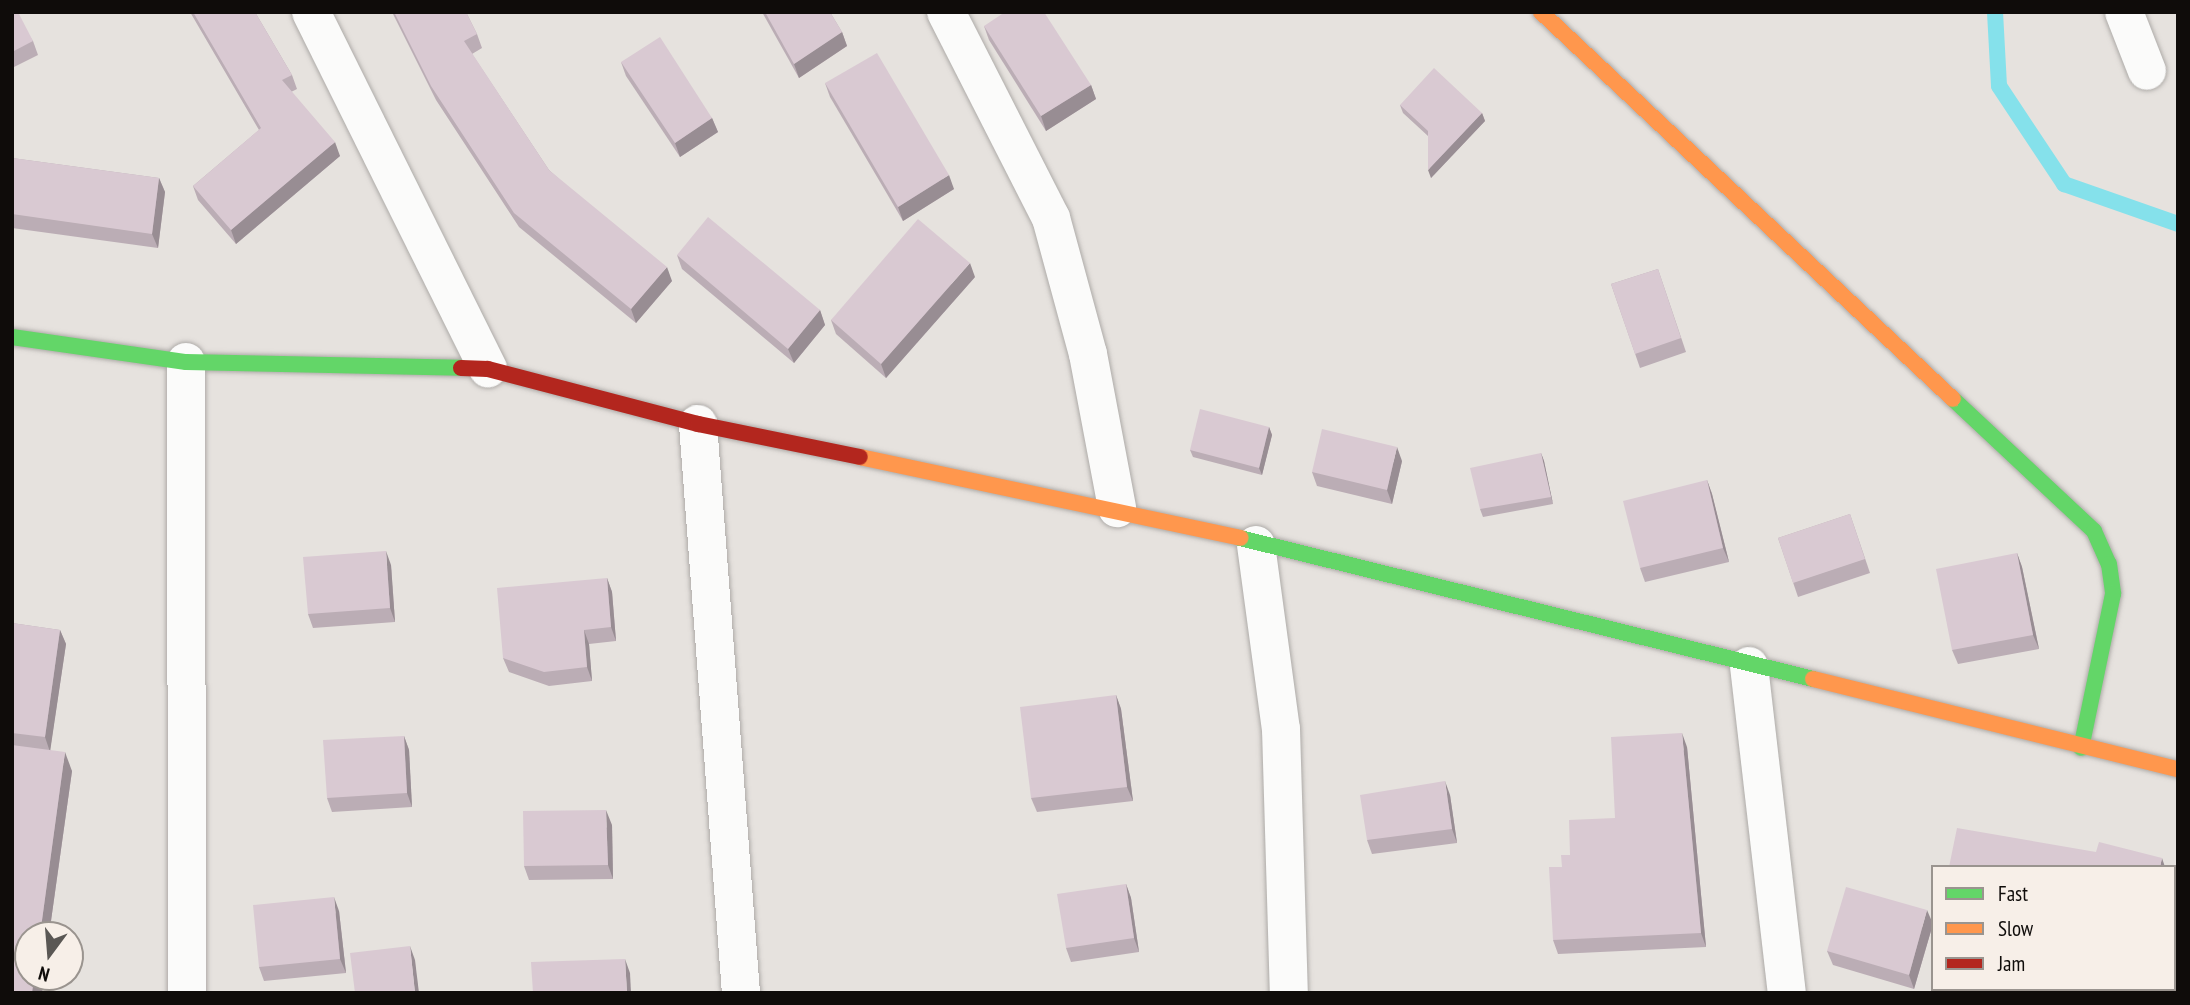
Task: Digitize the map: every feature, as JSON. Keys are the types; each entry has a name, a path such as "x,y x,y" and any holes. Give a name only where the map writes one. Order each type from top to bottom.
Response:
{"street":[{"path":"311,12 488,369"},
{"path":"946,12 985,78 1051,218 1088,354 1118,508"},
{"path":"1541,12 2094,531 2109,564 2113,594 2081,748"},
{"path":"2124,12 2147,71"},
{"path":"12,337 186,362 488,369 698,424 1118,508 1256,545 2081,748 2178,769"},
{"path":"186,362 187,993"},
{"path":"698,424 741,993"},
{"path":"1256,545 1281,729 1289,993"},
{"path":"1749,666 1787,993"}],"building":[{"path":"12,12 18,12 33,41 12,52"},
{"path":"193,12 255,12 292,75 282,80 335,142 231,230 193,186 261,128"},
{"path":"394,12 466,12 477,34 464,41 549,170 667,267 631,309 514,213 431,86"},
{"path":"765,12 830,12 842,32 794,64"},
{"path":"1005,12 1044,12 1091,85 1041,116 984,26"},
{"path":"660,37 712,118 675,143 621,62"},
{"path":"877,53 949,175 898,207 825,83"},
{"path":"1434,68 1482,113 1428,170 1428,131 1400,105"},
{"path":"12,158 159,178 152,234 12,214"},
{"path":"708,217 820,310 788,349 677,255"},
{"path":"918,219 970,263 881,364 831,320"},
{"path":"1658,269 1681,338 1635,354 1611,284"},
{"path":"1200,409 1269,427 1259,468 1190,450"},
{"path":"1322,429 1397,447 1387,490 1312,472"},
{"path":"1541,453 1551,497 1480,509 1470,468"},
{"path":"1707,480 1723,548 1640,568 1623,501"},
{"path":"1850,514 1865,559 1793,583 1778,538"},
{"path":"386,551 390,608 308,614 303,557"},
{"path":"2017,553 2033,635 1952,650 1936,569"},
{"path":"607,578 611,627 584,630 587,667 544,672 503,658 497,588"},
{"path":"12,623 60,630 45,737 12,733"},
{"path":"1116,695 1127,787 1031,798 1020,707"},
{"path":"1682,733 1701,933 1553,940 1549,867 1562,867 1561,855 1570,855 1569,820 1615,818 1611,737"},
{"path":"404,736 407,793 327,798 323,740"},
{"path":"12,745 65,752 42,921 14,921 14,991 32,993 12,993"},
{"path":"1445,781 1452,829 1367,840 1360,795"},
{"path":"606,810 608,865 524,866 523,811"},
{"path":"1957,828 2096,852 2099,842 2162,858 2160,865 1949,865"},
{"path":"1126,884 1134,938 1066,948 1057,894"},
{"path":"1846,887 1927,910 1909,975 1827,951"},
{"path":"334,897 340,959 259,967 253,905"},
{"path":"410,946 415,993 355,993 350,953"},
{"path":"625,959 627,993 533,993 531,962"},
{"path":"2060,991 2126,991 2126,993"}],"waterway":[{"path":"1995,12 1999,86 2064,184 2178,224"}],"traffic: fast":[{"path":"12,337 186,362 461,368"},
{"path":"1953,399 2094,531 2109,564 2113,594 2081,748"},
{"path":"1240,538 1813,679"}],"traffic: slow":[{"path":"1541,12 1953,399"},
{"path":"860,457 1240,538"},
{"path":"1813,679 2178,769"}],"traffic: jam":[{"path":"461,368 488,369 698,424 860,457"}]}
